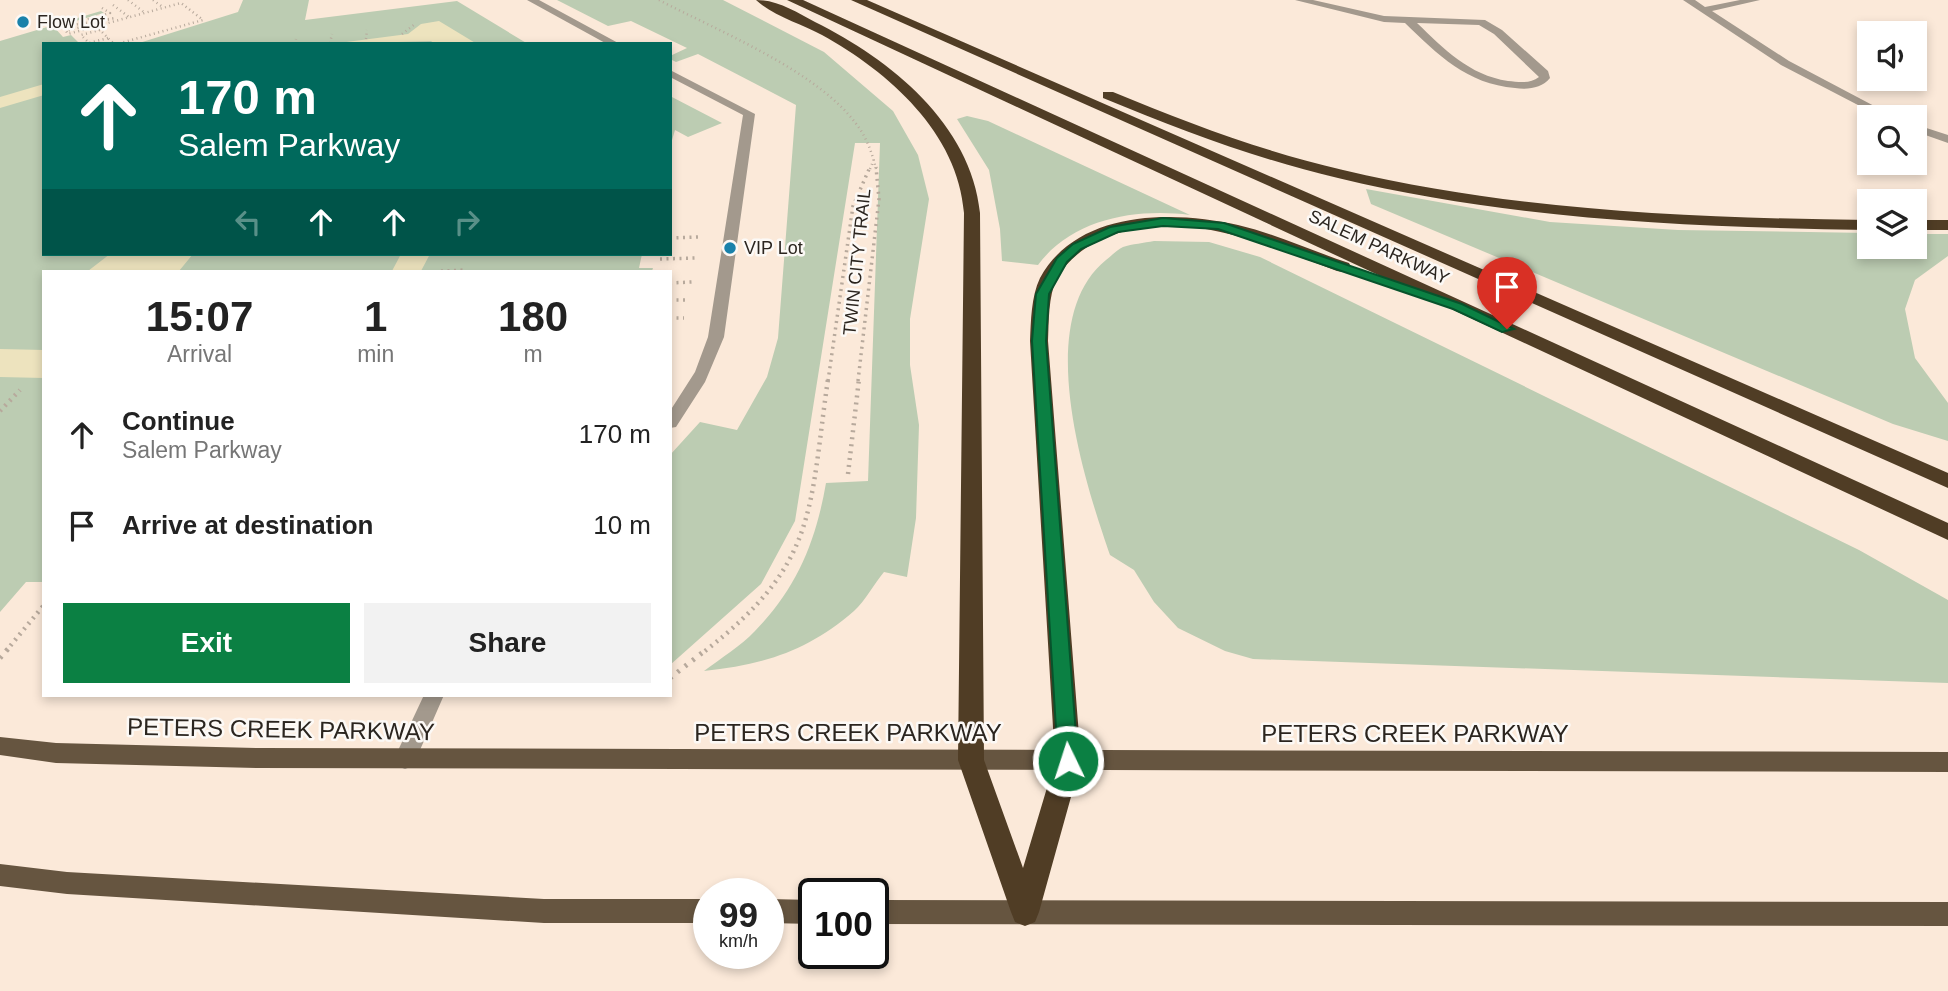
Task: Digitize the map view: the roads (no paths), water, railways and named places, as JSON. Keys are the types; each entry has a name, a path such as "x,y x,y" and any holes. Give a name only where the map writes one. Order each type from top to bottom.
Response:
{"highway":[{"path":"762,0 843,40 890,72 922,105 948,142 968,188 972,213 971,760 1025,912"},
{"name":"SALEM PARKWAY","path":"793,0 1948,532"},
{"name":"SALEM PARKWAY","path":"857,0 1948,481"},
{"path":"955,43 997,48 1231,143 1400,188 1522,208 1599,216 1857,225"},
{"path":"1025,912 1068,761 1039,341 1043,294 1061,260 1077,247 1115,229 1163,222 1219,226 1458,307"},
{"path":"1927,225 1948,225"}],"main road":[{"name":"PETERS CREEK PARKWAY","path":"0,746 56,753 152,757 1948,762"},
{"path":"0,875 67,883 544,911 693,911"},
{"path":"889,912 1948,915"}],"street":[{"path":"532,0 611,42"},
{"path":"1300,0 1409,21 1481,22 1497,32 1544,73 1545,78 1541,83 1520,86 1493,83 1466,74 1409,21"},
{"path":"1688,0 1817,81 1865,105"},
{"path":"1704,10 1755,0"},
{"path":"672,74 748,114 716,337 708,366 688,400 672,420"},
{"path":"1927,132 1948,139"},
{"path":"405,759 433,697"}],"place":[{"name":"Flow Lot","path":"23,22"},
{"name":"VIP Lot","path":"730,248"}]}
